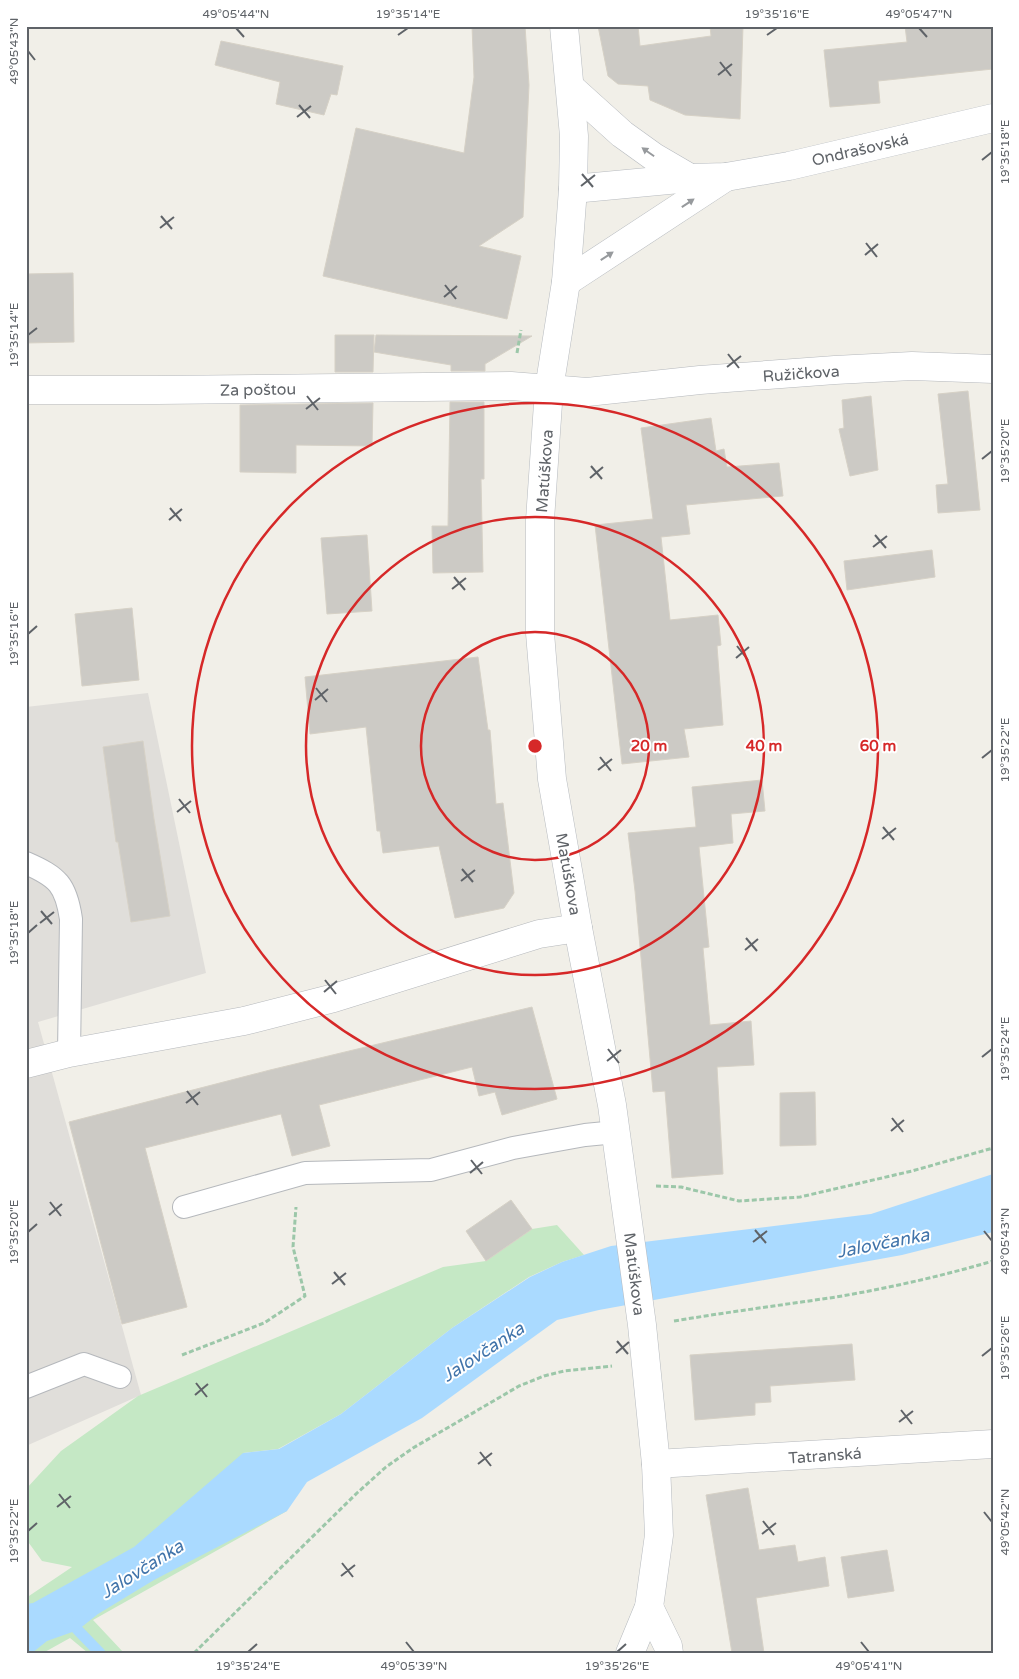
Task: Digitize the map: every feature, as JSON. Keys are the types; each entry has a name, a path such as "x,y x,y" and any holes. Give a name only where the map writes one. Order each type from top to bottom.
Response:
{"street":[{"name":"Matúškova","path":"564,26 574,136 573,189 566,282 549,389 540,520 540,633 552,778 616,1132 642,1325 656,1464 659,1535 649,1608 630,1653"},
{"path":"571,88 622,134 654,157 690,178"},
{"name":"Ondrašovská","path":"573,189 690,178 726,177 789,166 993,118"},
{"name":"Ondrašovská","path":"566,282 726,177"},
{"name":"Ružičkova","path":"549,389 587,392 700,380 902,366 993,369"},
{"name":"Za poštou","path":"26,390 511,386 549,389"},
{"path":"26,1064 68,1053 244,1021 334,998 540,934 578,928"},
{"name":"Tatranská","path":"656,1464 993,1444"},
{"path":"649,1608 668,1646 669,1653"}],"lane":[{"path":"26,863 59,883 68,898 71,919 68,1053"},
{"path":"184,1207 305,1173 431,1170 514,1148 585,1135 616,1132"},
{"path":"26,1387 84,1364 120,1377"}],"path":[{"path":"649,1186 681,1187 739,1201 800,1197 912,1171 993,1148"},
{"path":"182,1354 264,1323 305,1296 294,1247 296,1208 292,1176"},
{"path":"673,1321 837,1296 949,1273 993,1261"},
{"path":"194,1653 357,1493 386,1467 412,1448 519,1386 544,1376 564,1370 646,1362"}],"shaded area":[{"path":"148,693 206,973 38,1022 141,1395 26,1446 26,707"}],"green space":[{"path":"557,1225 584,1255 562,1262 529,1277 452,1328 341,1414 278,1449 243,1453 287,1511 93,1620 124,1653 88,1653 70,1638 43,1653 26,1653 26,1598 72,1567 42,1561 26,1539 26,1489 61,1451 138,1396 443,1267 486,1261 532,1229"}],"water":[{"name":"Jalovčanka","path":"993,1174 993,1232 902,1255 599,1310 557,1320 422,1418 307,1482 287,1511 154,1580 98,1614 78,1630 47,1641 32,1653 26,1653 26,1604 33,1603 134,1547 243,1453 279,1449 341,1414 452,1328 530,1277 562,1262 611,1246 871,1214"}],"building":[{"path":"472,26 525,26 529,85 523,217 479,246 521,256 507,319 323,276 356,128 464,153 474,77"},
{"path":"598,26 638,26 640,46 711,36 710,26 743,26 740,119 685,115 650,100 648,86 618,84 608,76"},
{"path":"905,26 993,26 993,69 878,81 880,103 830,107 824,50 907,42"},
{"path":"221,41 343,66 337,95 331,94 324,115 276,104 280,82 215,65"},
{"path":"73,273 74,342 26,343 26,274"},
{"path":"335,335 374,335 373,372 335,372"},
{"path":"376,335 532,336 485,364 485,371 451,371 451,365 374,352"},
{"path":"968,391 980,510 938,513 936,485 948,484 938,394"},
{"path":"871,396 878,470 850,476 839,429 844,428 842,400"},
{"path":"450,402 484,402 484,479 481,479 483,572 433,573 432,526 448,526"},
{"path":"373,403 372,446 296,445 296,473 240,472 240,405"},
{"path":"711,418 716,451 724,449 727,467 779,463 783,496 686,505 690,534 661,537 670,620 718,615 721,645 717,646 723,725 684,729 689,757 622,764 595,525 653,519 641,428"},
{"path":"367,535 372,611 327,614 321,538"},
{"path":"932,550 935,577 847,590 844,561"},
{"path":"132,608 139,680 82,686 75,614"},
{"path":"478,657 488,730 490,730 496,804 503,803 514,893 504,908 455,918 439,846 383,853 380,831 377,831 366,727 310,734 305,677"},
{"path":"143,741 170,916 131,922 118,842 116,842 103,747"},
{"path":"762,780 765,811 731,814 733,843 699,847 709,947 703,948 710,1025 751,1021 754,1065 717,1067 723,1174 672,1178 665,1091 653,1092 628,833 696,827 692,787"},
{"path":"532,1007 557,1099 502,1115 495,1092 479,1096 472,1067 319,1105 330,1146 292,1156 281,1114 145,1148 187,1307 122,1324 69,1122 270,1070"},
{"path":"815,1092 816,1145 780,1146 780,1093"},
{"path":"511,1200 532,1229 486,1261 466,1231"},
{"path":"852,1344 855,1380 770,1386 771,1402 755,1403 755,1415 695,1420 690,1355"},
{"path":"748,1488 759,1550 795,1545 798,1562 825,1557 829,1586 756,1598 764,1653 732,1653 706,1495"},
{"path":"887,1550 894,1591 848,1598 841,1557"}],"waterway":[{"path":"68,1620 100,1653"}]}
